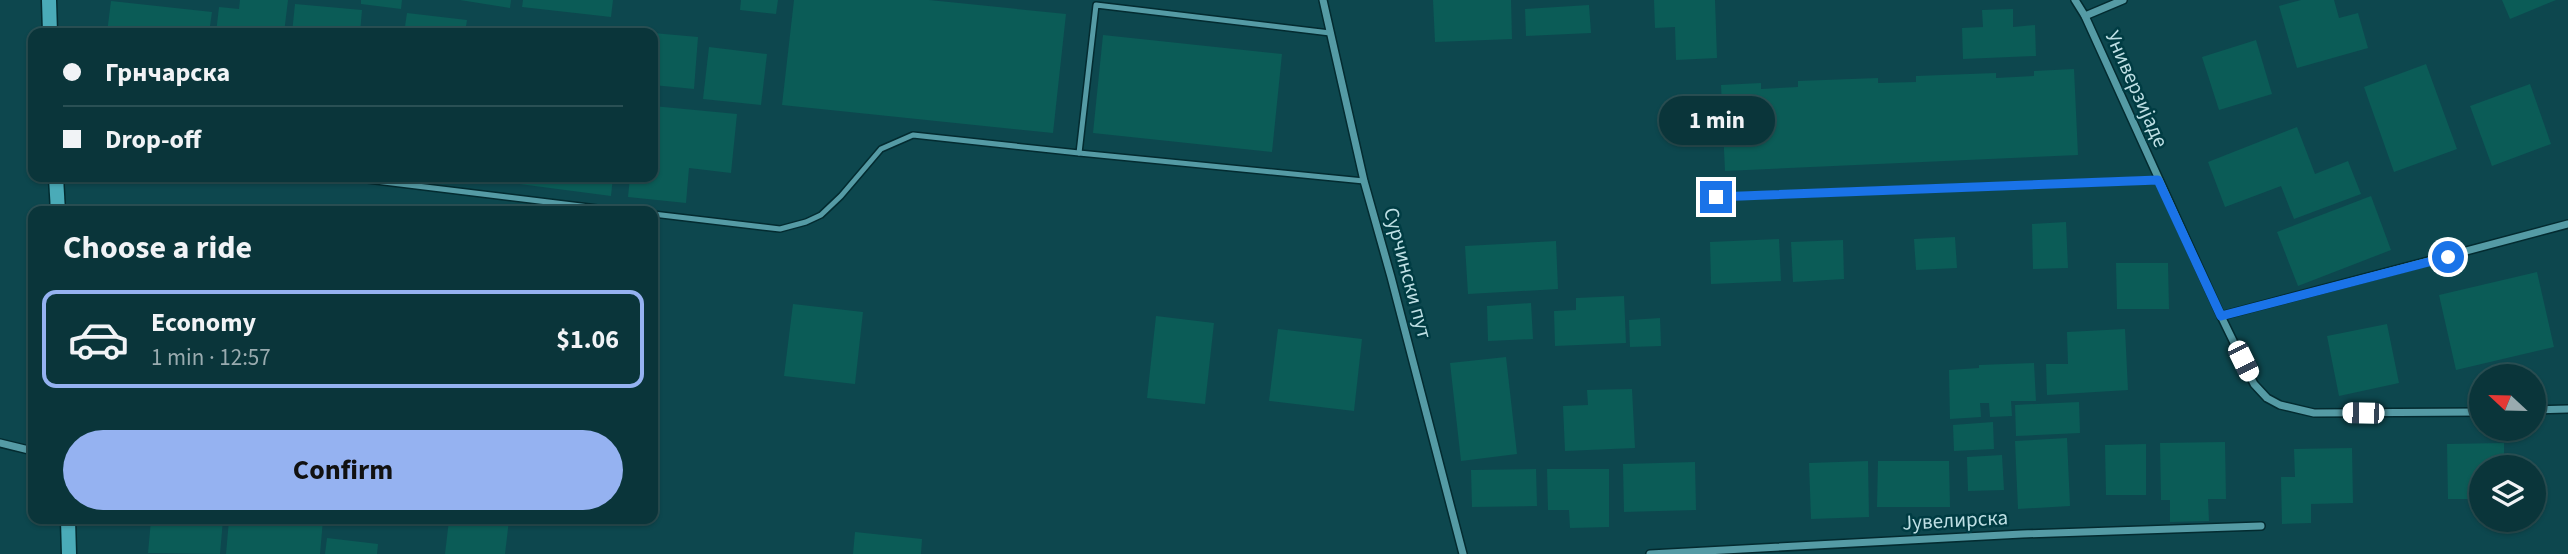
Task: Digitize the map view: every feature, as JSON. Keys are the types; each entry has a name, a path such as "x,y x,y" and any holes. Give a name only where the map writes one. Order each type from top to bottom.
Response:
{"main road":[{"path":"48,0 50,28"},
{"path":"56,182 58,206"},
{"path":"68,524 69,554"}],"street":[{"name":"Сурчински пут","path":"1323,0 1364,181 1463,554"},
{"name":"Универзијаде","path":"2076,0 2221,316 2254,384 2267,398 2280,405 2314,413 2469,412"},
{"path":"2085,16 2123,0"},
{"path":"2221,316 2568,224"},
{"path":"2546,410 2568,409"},
{"path":"0,443 28,450"},
{"name":"Јувелирска","path":"1650,554 2022,534 2261,526"}],"lane":[{"path":"1079,153 1096,5 1330,33"},
{"path":"658,215 780,229 806,222 821,215 841,196 881,149 913,135 1364,181"},
{"path":"1716,197 2158,180"},
{"path":"384,182 581,206"}],"building":[{"path":"240,0 288,0 285,28 217,28 219,7 239,9"},
{"path":"361,0 402,0 401,9 361,4"},
{"path":"460,0 511,0 510,8"},
{"path":"523,0 613,0 611,17 522,7"},
{"path":"741,0 778,0 776,14 740,10"},
{"path":"794,0 929,0 1066,14 1053,133 782,105"},
{"path":"1433,0 1511,0 1512,39 1435,42"},
{"path":"1654,0 1715,0 1717,58 1676,60 1675,27 1655,28"},
{"path":"2301,0 2334,0 2339,18 2358,13 2368,48 2297,68 2279,6"},
{"path":"2502,0 2556,0 2510,19"},
{"path":"111,1 212,12 210,28 108,28"},
{"path":"295,4 362,10 360,28 293,28"},
{"path":"1589,5 1591,33 1526,36 1525,9"},
{"path":"2013,9 2013,27 2035,25 2036,56 1963,59 1962,28 1983,27 1982,10"},
{"path":"407,13 467,20 466,28 405,28"},
{"path":"658,33 698,37 694,89 658,85"},
{"path":"1103,35 1282,54 1272,152 1093,133"},
{"path":"2256,40 2272,94 2219,110 2202,57"},
{"path":"709,47 767,54 761,105 703,99"},
{"path":"2426,64 2457,149 2394,172 2364,87"},
{"path":"2074,69 2078,155 1725,171 1721,85 1761,83 1761,89 1798,87 1798,81 1878,78 1878,83 1916,82 1916,76 1996,73 1996,78 2034,76 2034,71"},
{"path":"2530,84 2551,144 2492,166 2470,106"},
{"path":"658,106 737,114 731,173 689,168 686,203 628,197 630,182 658,182"},
{"path":"2297,127 2315,174 2348,161 2361,194 2294,219 2281,186 2225,207 2208,162"},
{"path":"504,182 612,182 611,196"},
{"path":"2371,196 2391,250 2298,286 2277,232"},
{"path":"2066,222 2068,268 2033,269 2032,224"},
{"path":"1955,237 1957,268 1916,270 1914,239"},
{"path":"1779,239 1781,281 1711,284 1710,242"},
{"path":"1843,240 1844,279 1793,282 1791,242"},
{"path":"1556,241 1558,289 1468,294 1465,246"},
{"path":"2116,263 2168,263 2169,309 2117,309"},
{"path":"2537,272 2554,347 2482,364 2469,364 2469,367 2456,370 2439,295"},
{"path":"1624,296 1626,343 1555,346 1554,311 1576,310 1576,298"},
{"path":"1531,303 1533,339 1488,341 1487,306"},
{"path":"793,304 863,312 855,384 784,376"},
{"path":"1156,316 1214,323 1205,404 1147,398"},
{"path":"1660,318 1661,346 1630,347 1629,320"},
{"path":"2387,324 2399,383 2339,396 2327,336"},
{"path":"1278,329 1362,339 1354,411 1269,401"},
{"path":"2125,329 2128,390 2047,395 2046,364 2068,364 2067,332"},
{"path":"1506,357 1517,454 1461,461 1450,363"},
{"path":"2034,363 2036,401 2011,401 2012,416 1990,417 1989,403 1980,403 1981,417 1950,419 1949,370 1979,368 1979,365"},
{"path":"1632,389 1635,448 1565,451 1563,406 1588,405 1587,390"},
{"path":"2079,402 2080,433 2016,436 2015,405"},
{"path":"1993,422 1994,449 1954,451 1953,425"},
{"path":"2067,438 2070,506 2018,509 2015,441"},
{"path":"2225,442 2226,499 2208,499 2209,521 2170,522 2170,500 2161,500 2160,443"},
{"path":"2504,443 2504,455 2469,455 2469,499 2448,499 2447,444"},
{"path":"2146,444 2146,495 2106,495 2105,445"},
{"path":"2352,448 2353,503 2311,504 2311,523 2282,524 2281,477 2295,477 2294,449"},
{"path":"2002,455 2004,490 1968,491 1967,457"},
{"path":"1868,461 1869,517 1811,519 1809,463"},
{"path":"1878,461 1949,461 1950,507 1877,507"},
{"path":"1695,462 1696,510 1624,512 1623,464"},
{"path":"1536,469 1537,506 1472,507 1471,470"},
{"path":"1547,469 1609,469 1609,527 1570,528 1569,510 1548,510"},
{"path":"151,524 223,524 220,554 148,553"},
{"path":"229,524 323,524 320,554 226,554"},
{"path":"449,524 509,524 505,554 445,554"},
{"path":"855,532 922,539 921,554 853,554"},
{"path":"327,538 378,544 377,554 325,554"}],"route":[{"path":"1716,197 2158,180 2221,316 2448,257"}]}
